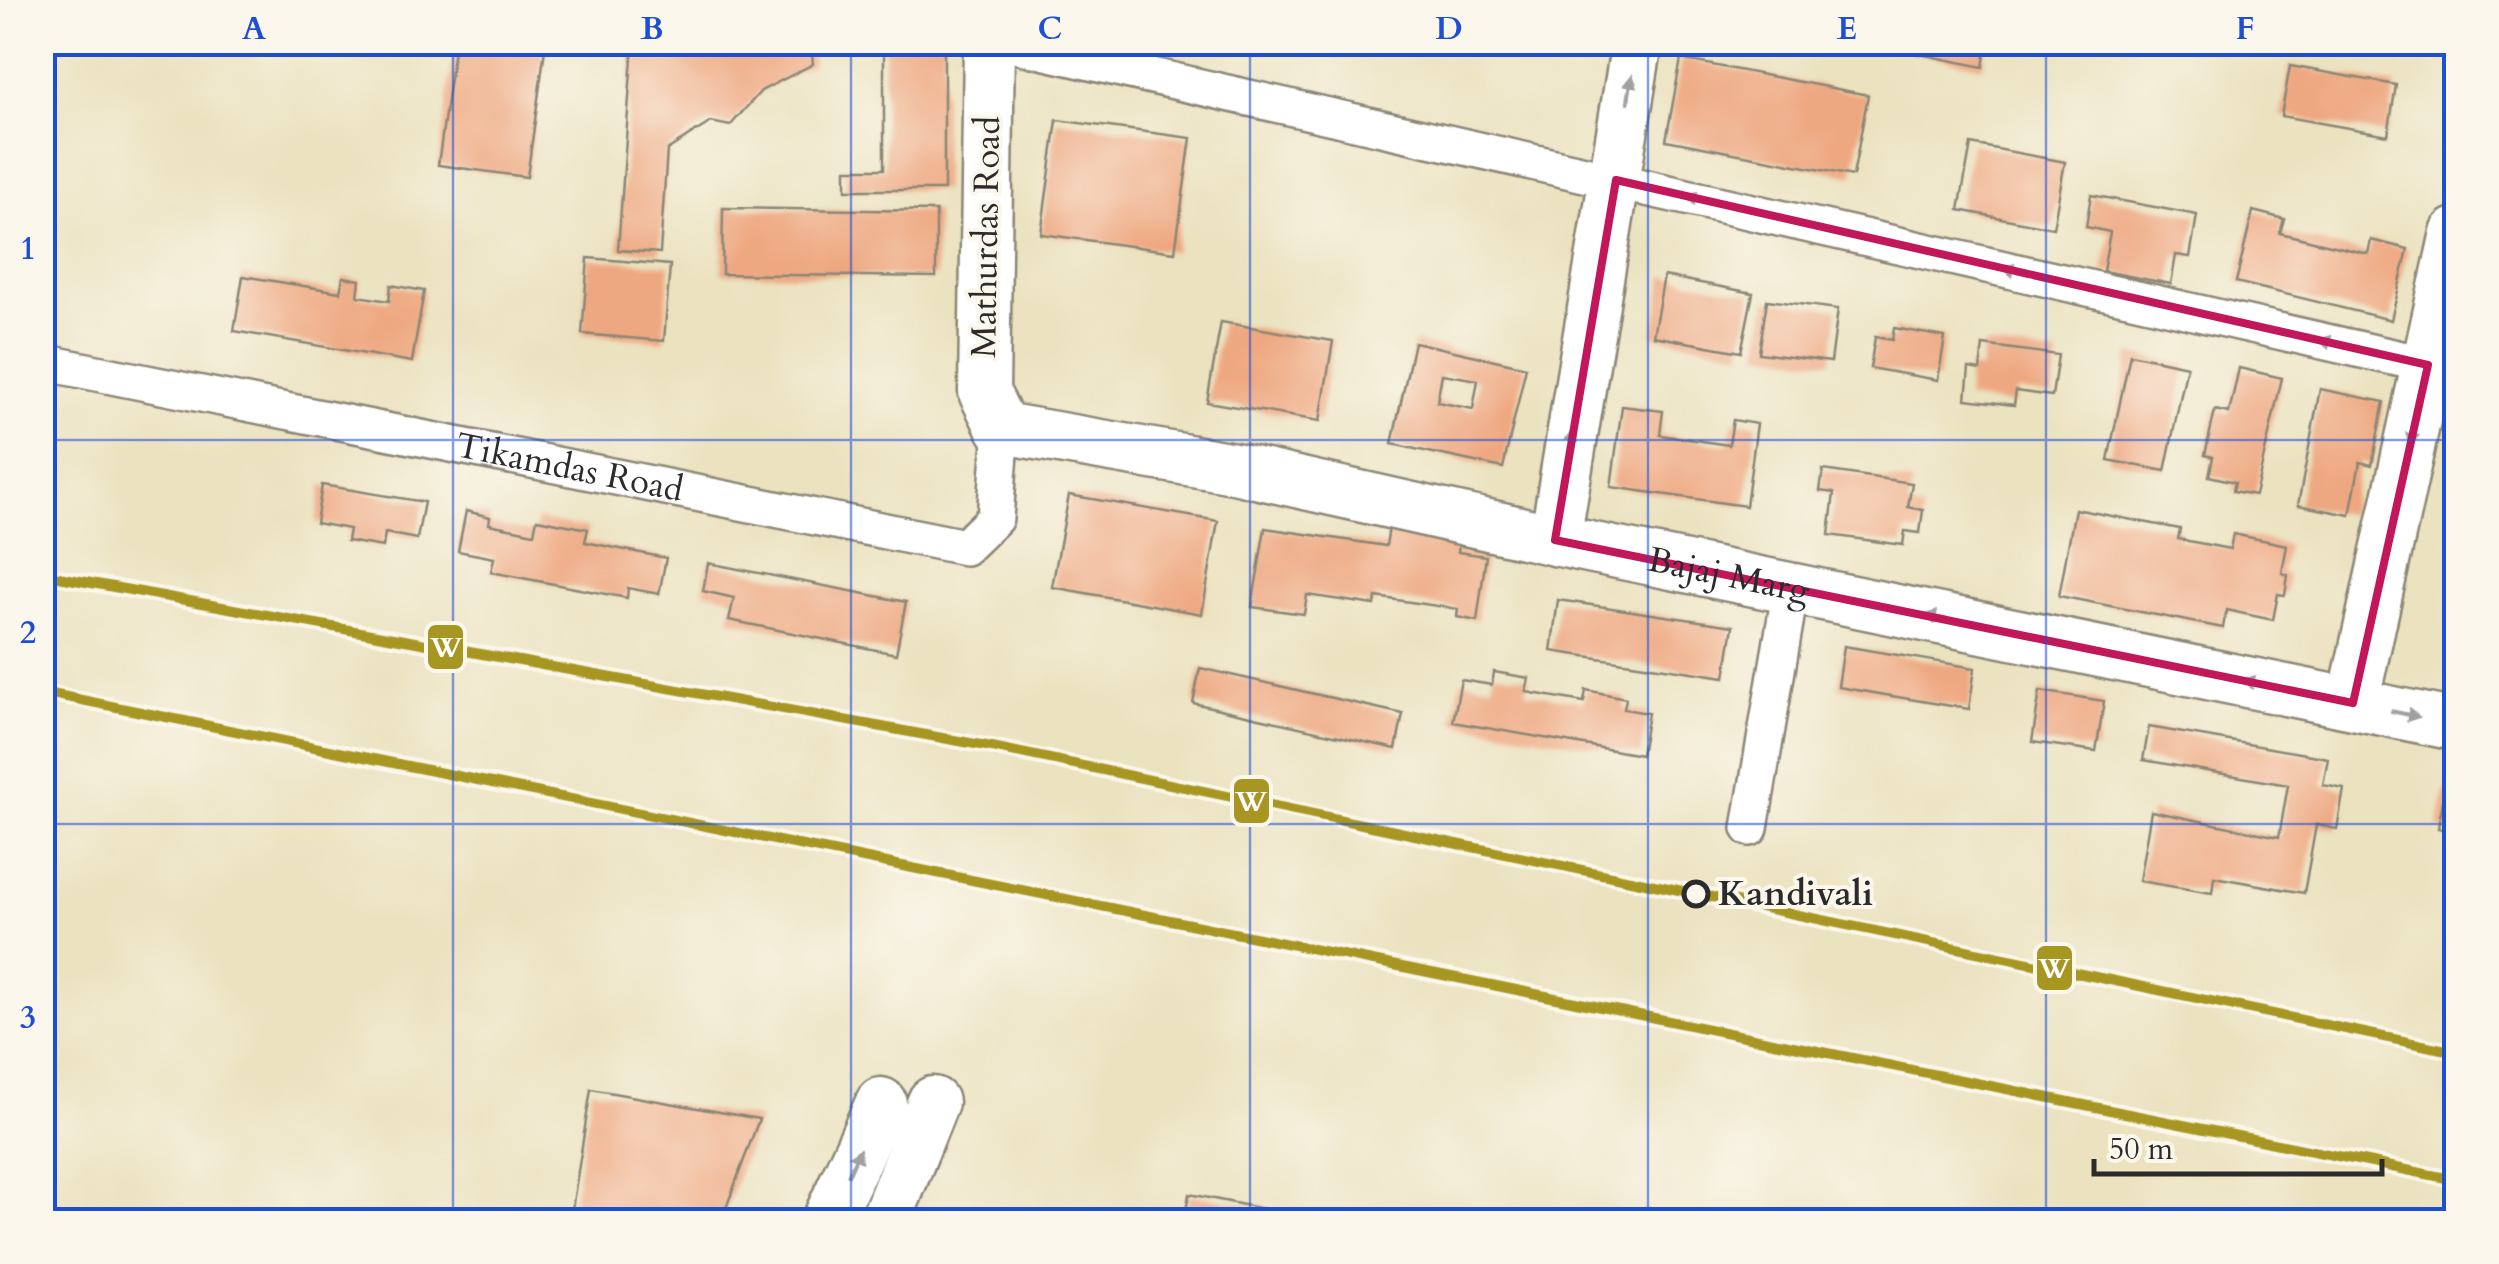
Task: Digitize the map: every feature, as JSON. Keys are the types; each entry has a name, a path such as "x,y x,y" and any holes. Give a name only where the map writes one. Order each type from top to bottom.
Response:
{"street":[{"name":"Mathurdas Road","path":"989,42 984,392 1002,428"},
{"path":"1002,42 2428,365"},
{"path":"1555,540 1637,42"},
{"path":"2353,703 2456,233"},
{"name":"Tikamdas Road","path":"42,362 965,546 995,518 1002,428"},
{"name":"Bajaj Marg","path":"1002,428 1234,468 1555,540 2456,725"},
{"path":"1750,828 1791,588"},
{"path":"885,1222 934,1102"},
{"path":"827,1222 881,1103"}],"highlighted area":[{"path":"1616,180 2428,365 2353,703 1555,540"}],"building":[{"path":"455,42 546,42 527,177 438,165"},
{"path":"633,42 811,42 813,64 761,91 730,126 711,122 667,150 660,253 618,250"},
{"path":"884,42 944,42 944,190 846,190 846,169 884,169"},
{"path":"1912,42 1987,42 1983,67 1910,52"},
{"path":"1681,59 1868,95 1853,176 1666,140"},
{"path":"2290,66 2396,85 2388,135 2281,116"},
{"path":"1057,120 1191,138 1175,252 1041,234"},
{"path":"1971,144 2065,162 2053,228 1959,210"},
{"path":"2091,195 2197,215 2190,257 2176,255 2171,284 2103,271 2110,232 2086,227"},
{"path":"723,208 936,211 936,277 722,274"},
{"path":"2253,211 2284,219 2280,233 2368,254 2371,240 2408,249 2391,320 2236,282"},
{"path":"588,258 670,265 664,341 582,334"},
{"path":"243,276 340,292 343,277 360,280 358,296 389,301 391,285 424,291 412,362 234,331"},
{"path":"1664,276 1753,293 1741,352 1653,336"},
{"path":"1767,300 1838,309 1831,362 1759,353"},
{"path":"1221,322 1333,341 1320,421 1207,402"},
{"path":"1894,328 1945,337 1938,380 1870,368 1875,337 1892,340"},
{"path":"1414,342 1526,367 1503,468 1392,444","holes":["1442,374 1478,380 1473,409 1437,402"]},
{"path":"1983,345 2058,355 2052,396 2016,391 2014,405 1966,399 1969,368 1980,370"},
{"path":"2130,354 2187,366 2165,471 2108,460"},
{"path":"2239,368 2282,378 2255,495 2233,491 2235,482 2209,476 2213,457 2205,455 2215,410 2229,413"},
{"path":"2320,389 2384,402 2372,465 2360,462 2350,515 2298,505"},
{"path":"1622,406 1663,411 1660,435 1729,445 1733,420 1757,424 1746,506 1611,487"},
{"path":"1823,470 1912,483 1908,507 1923,510 1920,533 1905,531 1903,545 1829,535 1834,493 1820,491"},
{"path":"322,485 424,502 417,539 385,533 383,547 347,541 349,529 316,523"},
{"path":"1069,495 1218,521 1202,614 1052,587"},
{"path":"2075,509 2180,529 2178,539 2230,549 2233,534 2287,545 2282,573 2288,575 2285,595 2278,594 2273,620 2226,610 2223,628 2059,596"},
{"path":"466,511 490,517 489,524 534,533 537,519 588,529 585,542 666,558 659,594 628,588 627,598 491,572 494,558 458,551"},
{"path":"1389,527 1460,537 1458,552 1486,556 1477,621 1457,617 1458,609 1376,597 1375,605 1307,595 1304,614 1252,607 1265,528 1386,546"},
{"path":"708,563 906,602 896,654 729,620 734,598 703,591"},
{"path":"1558,600 1733,626 1725,677 1551,651"},
{"path":"1844,646 1975,668 1969,709 1838,687"},
{"path":"1200,668 1403,714 1396,749 1193,703"},
{"path":"1494,672 1529,678 1526,692 1584,702 1586,690 1626,698 1624,709 1648,713 1641,755 1453,722 1461,680 1492,685"},
{"path":"2040,691 2104,701 2096,751 2032,742"},
{"path":"2149,727 2328,758 2323,785 2344,789 2337,829 2316,825 2304,893 2214,877 2212,893 2139,881 2151,811 2279,837 2288,785 2143,760"},
{"path":"2445,790 2456,792 2456,832 2438,828"},
{"path":"591,1089 759,1119 721,1222 620,1222 599,1217 598,1222 570,1222"},
{"path":"1189,1194 1269,1210 1267,1222 1184,1222"}],"transit line":[{"name":"W","path":"42,574 992,747 2456,1052"},
{"name":"W","path":"42,692 2456,1180"}],"place":[{"name":"Kandivali","path":"1696,894"}]}
